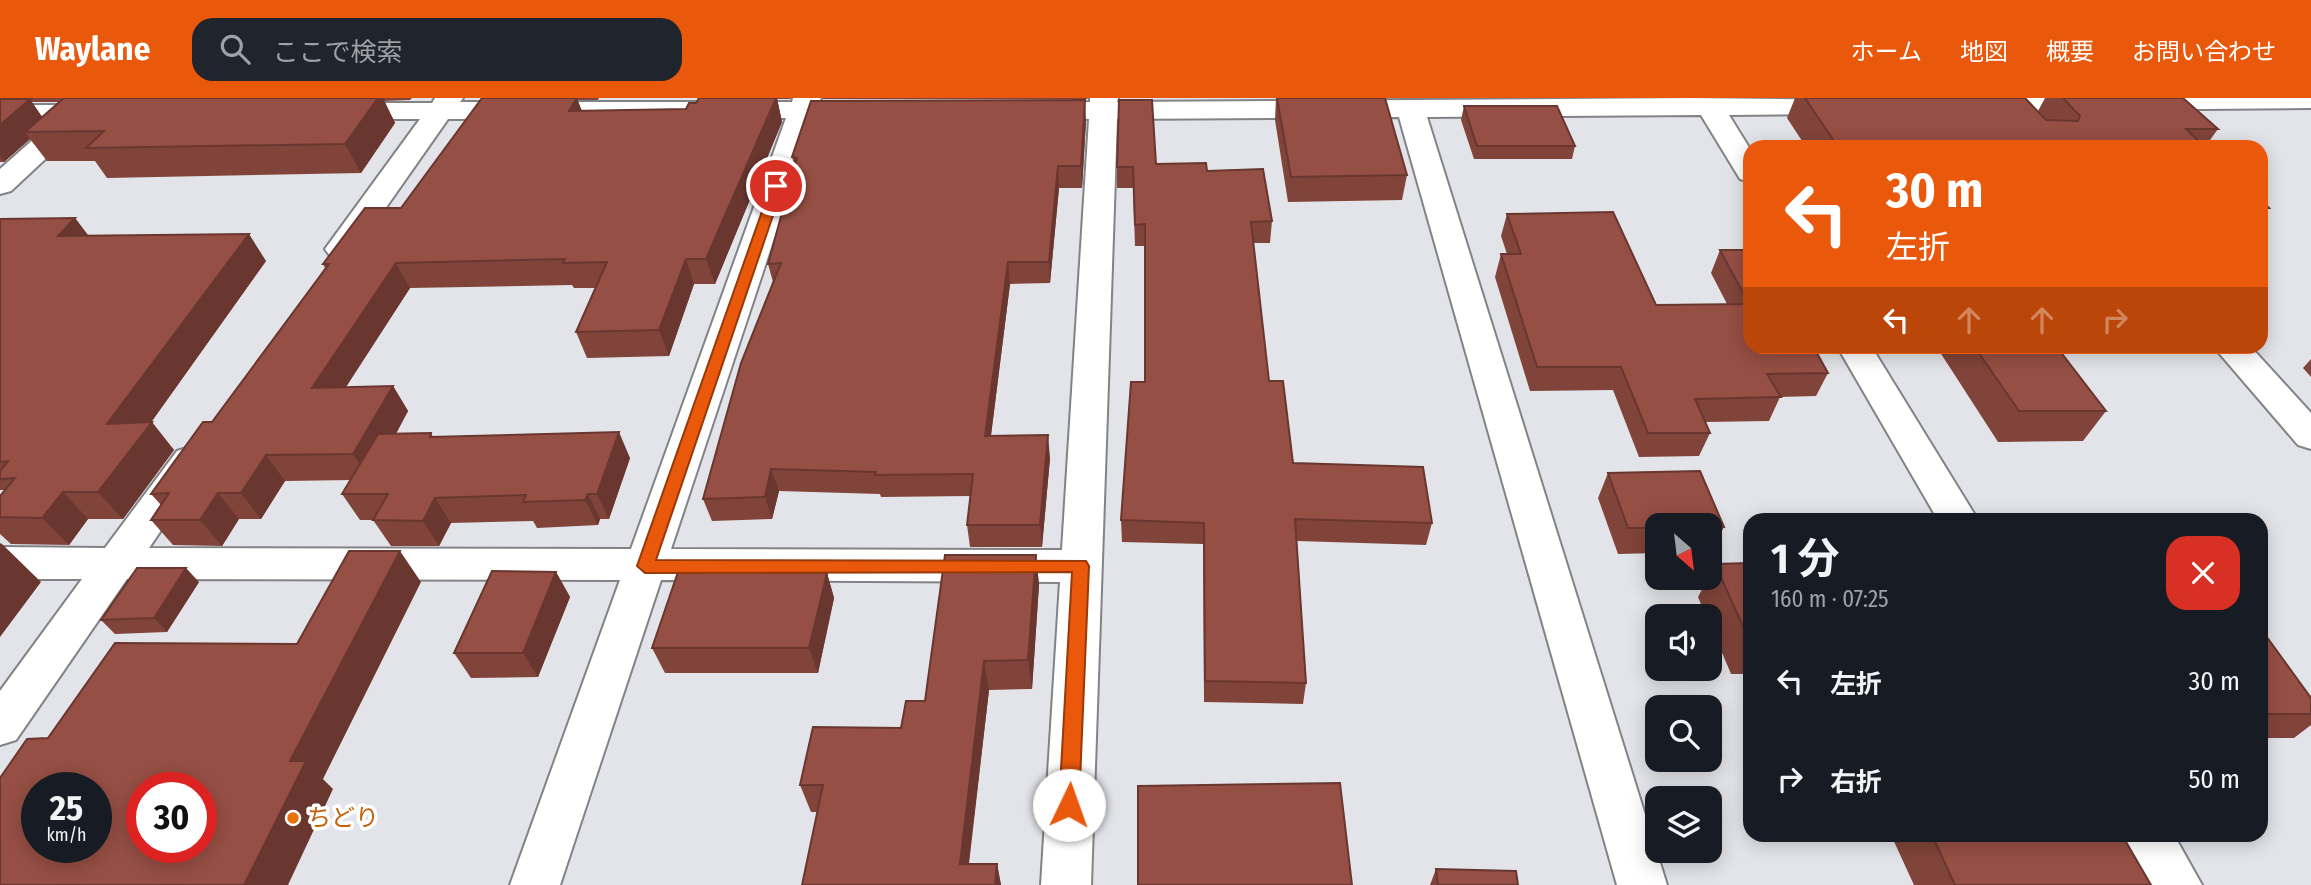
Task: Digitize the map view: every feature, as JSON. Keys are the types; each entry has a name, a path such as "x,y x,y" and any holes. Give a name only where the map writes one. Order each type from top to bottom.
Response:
{"street":[{"path":"1953,104 2311,100"},
{"path":"1708,103 1743,161"},
{"path":"1008,110 1104,104 1410,108 1708,103 1872,105"},
{"path":"2007,103 2031,129"},
{"path":"319,280 445,104"},
{"path":"316,111 445,104 805,104 885,110"},
{"path":"535,885 805,104"},
{"path":"1066,885 1104,104"},
{"path":"0,185 88,106"},
{"path":"0,113 88,106 121,113"},
{"path":"1410,108 1642,885"},
{"path":"1859,354 1954,513"},
{"path":"2237,354 2311,436"},
{"path":"0,726 205,438"},
{"path":"0,563 1080,566"},
{"path":"2151,842 2177,885"}],"building":[{"path":"64,98 378,98 345,144 86,148 104,131 25,132"},
{"path":"482,98 577,98 569,111 686,109 689,103 696,103 699,98 776,98 706,259 686,259 659,330 576,332 607,262 563,263 565,259 396,263 312,388 393,386 353,454 266,455 241,493 218,493 200,520 151,520 169,493 151,494 203,422 212,422 329,264 323,264 365,208 401,208"},
{"path":"1277,98 1385,98 1407,175 1291,177"},
{"path":"1805,98 2025,98 2046,120 2078,121 2080,116 2063,98 2183,98 2218,129 2186,129 2198,140 1833,140"},
{"path":"0,99 30,99 0,125"},
{"path":"1085,100 1081,166 1058,166 1049,262 1008,262 985,436 1048,435 1040,525 967,525 973,474 875,475 876,472 771,469 765,497 703,499 741,363 781,263 768,264 797,158 792,157 811,101"},
{"path":"1119,100 1152,100 1156,164 1206,163 1207,171 1263,169 1272,221 1251,222 1269,381 1283,381 1293,463 1423,467 1432,523 1295,519 1306,683 1205,681 1204,523 1121,520 1131,382 1145,382 1145,224 1135,225 1133,167 1117,167"},
{"path":"1464,106 1557,106 1575,146 1477,146"},
{"path":"1613,212 1656,305 1743,304 1743,354 1817,354 1828,373 1767,374 1781,397 1695,399 1710,433 1648,433 1621,367 1537,367 1501,254 1521,254 1507,214"},
{"path":"75,218 58,236 249,234 107,424 152,422 98,492 63,492 42,518 0,517 0,496 15,478 0,479 0,471 8,461 0,462 0,219"},
{"path":"1720,250 1743,250 1743,293"},
{"path":"1980,354 2062,354 2106,411 2019,411"},
{"path":"619,432 597,494 588,494 585,500 523,502 526,495 435,498 423,521 373,520 388,494 342,494 378,434 431,433 430,437"},
{"path":"1700,471 1718,513 1645,513 1645,528 1628,528 1608,473"},
{"path":"349,551 400,551 290,761 306,761 244,885 0,885 0,778 27,739 48,738 115,643 297,644"},
{"path":"945,555 1036,555 1028,660 984,661 960,864 997,864 995,885 802,885 823,785 800,785 813,727 901,728 906,701 925,701"},
{"path":"1743,563 1743,626 1722,580 1722,564"},
{"path":"137,568 186,568 154,618 101,620"},
{"path":"492,571 556,572 523,653 454,653"},
{"path":"678,572 827,573 809,648 652,648"},
{"path":"2268,639 2311,698 2311,714 2268,714"},
{"path":"1340,783 1352,885 1138,885 1138,786"},
{"path":"1935,842 2126,842 2151,885 1955,885"},
{"path":"1436,869 1516,871 1518,885 1438,885"}],"place":[{"name":"ちどり","path":"293,818"}],"route":[{"path":"776,186 645,566 1080,566 1069,805"}]}
